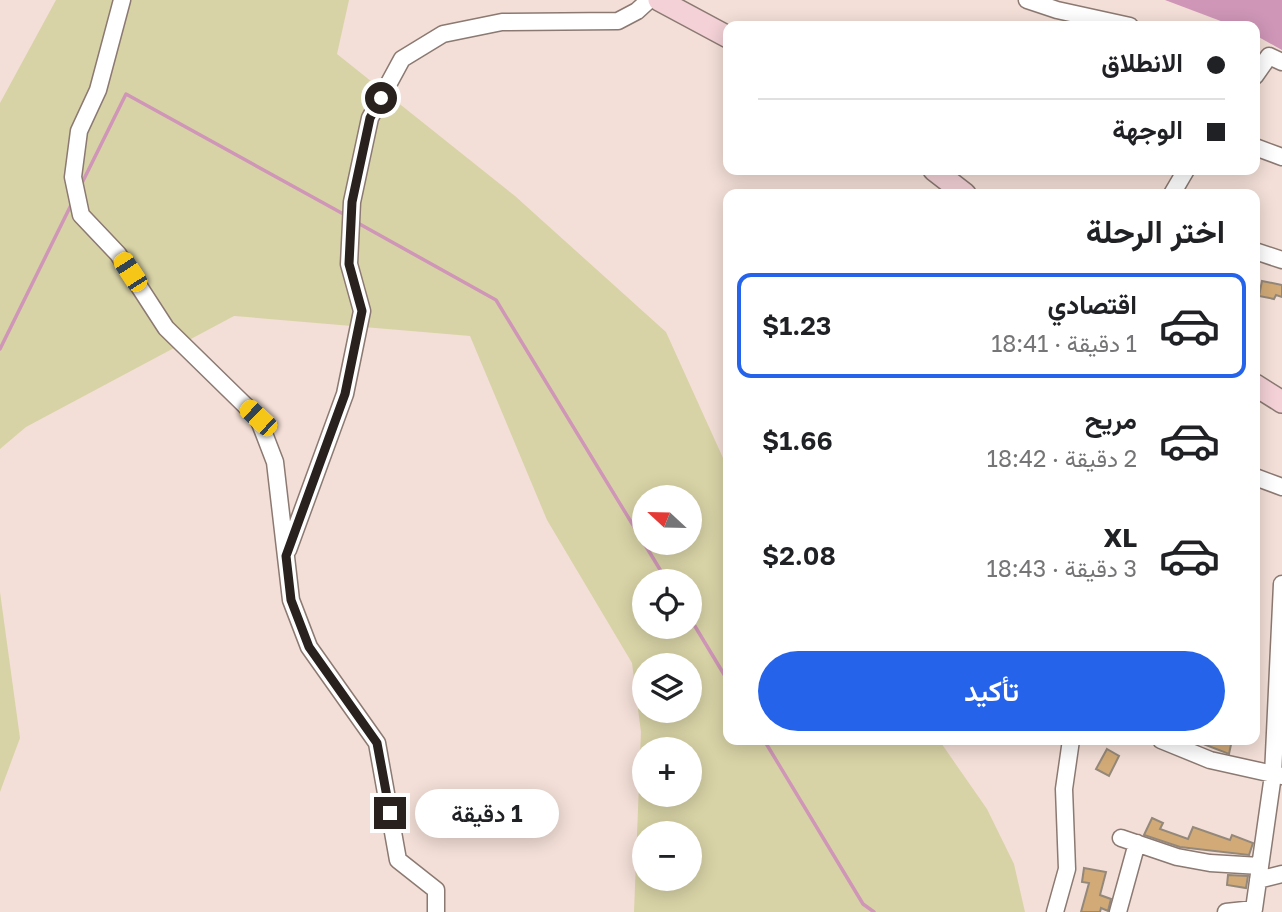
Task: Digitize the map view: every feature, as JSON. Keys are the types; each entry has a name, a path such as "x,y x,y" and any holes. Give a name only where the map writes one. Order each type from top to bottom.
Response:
{"street":[{"path":"122,0 98,90 79,131 73,177 81,215 118,254 166,328 258,418 275,462 291,600 309,647 377,743 398,860 436,890 436,912"},
{"path":"286,556 345,394 362,311 349,264 352,202 370,118 402,59 443,34 502,22 618,21 637,11 649,0"},
{"path":"659,0 723,34"},
{"path":"1027,0 1079,21"},
{"path":"1260,66 1269,56 1282,62"},
{"path":"1260,149 1282,157"},
{"path":"940,175 959,189"},
{"path":"1260,253 1282,260"},
{"path":"1260,388 1282,402"},
{"path":"1260,479 1282,486"},
{"path":"1226,912 1254,909 1278,776 1282,584"},
{"path":"1055,912 1067,869 1065,789 1070,745"},
{"path":"1173,745 1210,760 1278,776"},
{"path":"1122,838 1177,857 1259,873 1282,874"},
{"path":"1118,912 1138,843"}],"shaded area":[{"path":"56,0 349,0 337,54 515,196 666,332 723,458 723,745 942,745 987,809 1014,864 1025,912 634,912 635,891 702,891 702,821 638,821 638,807 702,807 702,737 641,737 640,723 702,723 702,653 632,653 632,663 547,520 470,336 234,316 26,427 0,449 0,103"},
{"path":"1165,0 1282,0 1282,50 1260,38 1260,21 1221,21"},
{"path":"0,592 20,738 0,792"}],"building":[{"path":"1262,281 1282,285 1282,297 1276,295 1274,299 1260,296"},
{"path":"1206,745 1231,745 1229,754"},
{"path":"1107,749 1119,756 1109,776 1096,769"},
{"path":"1152,818 1163,823 1160,829 1188,839 1193,827 1230,840 1232,835 1253,843 1249,855 1180,847 1144,835"},
{"path":"1084,868 1106,872 1100,895 1111,899 1108,911 1101,908 1100,912 1081,912 1089,883 1082,882"},
{"path":"1228,875 1248,876 1246,888 1227,885"}],"waterway":[{"path":"80,187 126,94 347,216"},
{"path":"0,349 72,203"},
{"path":"356,222 496,300 660,569"},
{"path":"702,638 723,673"},
{"path":"767,745 863,904 874,912"}],"route":[{"path":"381,98 370,118 352,202 349,264 362,311 345,394 286,556 291,600 309,647 377,743 390,813"}]}
